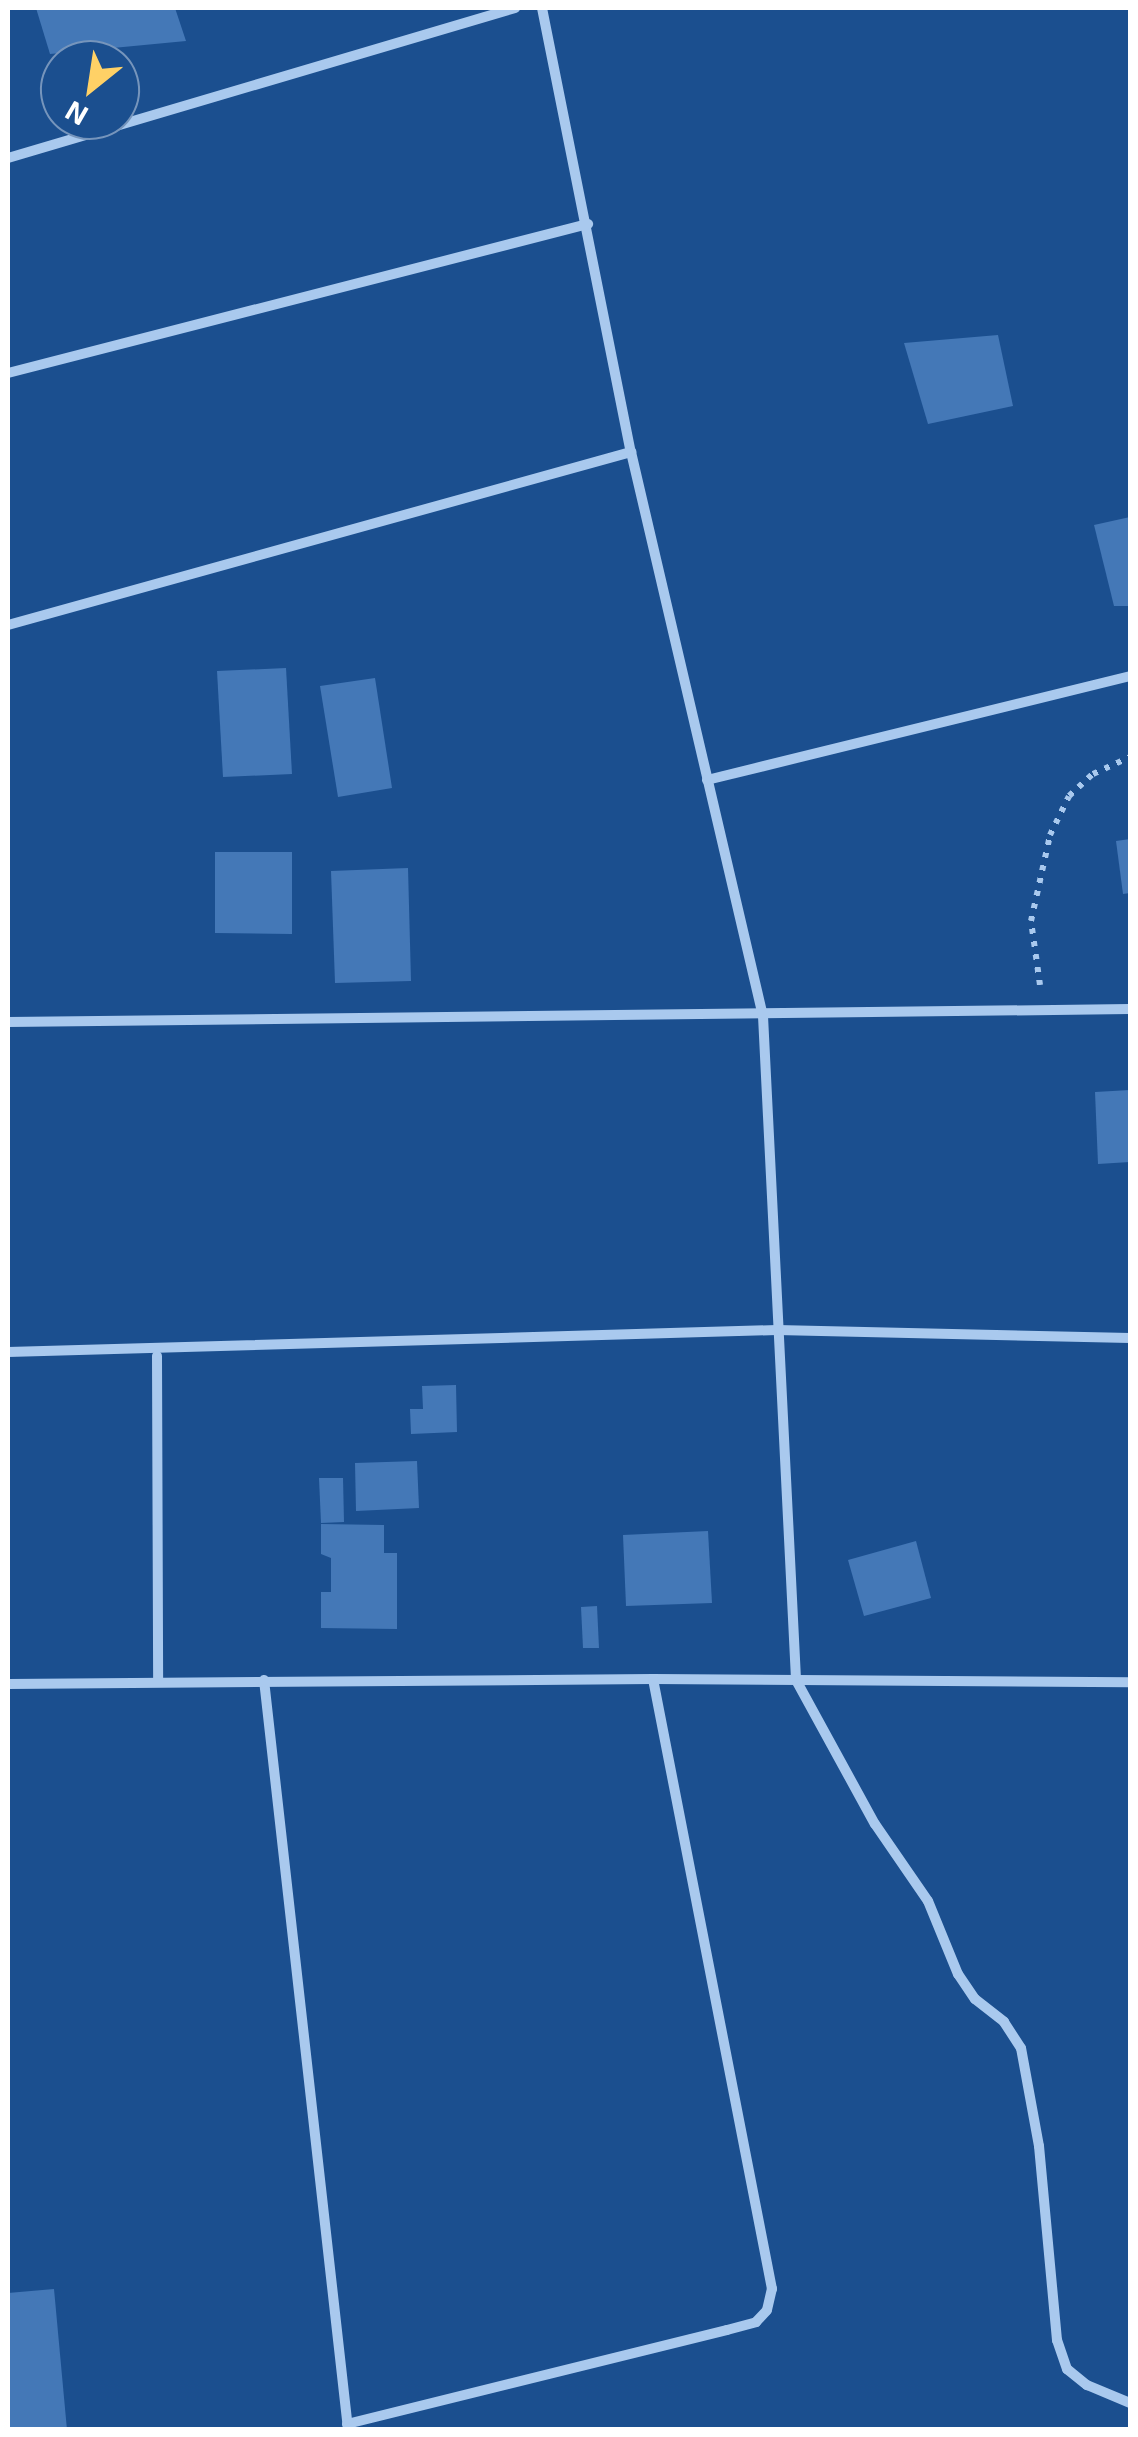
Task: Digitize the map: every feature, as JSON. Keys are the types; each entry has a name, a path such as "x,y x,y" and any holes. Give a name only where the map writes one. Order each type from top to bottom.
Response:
{"street":[{"path":"8,158 515,8"},
{"path":"542,8 632,452 763,1016 796,1680 876,1824 928,1902 958,1974 975,2000 1004,2022 1020,2048 1039,2146 1057,2340 1067,2369 1087,2386 1130,2403"},
{"path":"8,372 588,224"},
{"path":"8,625 632,452"},
{"path":"708,780 1130,676"},
{"path":"8,1022 1130,1009"},
{"path":"8,1352 778,1330 1130,1338"},
{"path":"157,1356 158,1681"},
{"path":"264,1680 347,2427 756,2322 767,2310 772,2289 653,1679"},
{"path":"8,1684 653,1679 1130,1682"}],"path":[{"path":"1043,1010 1032,921 1050,834 1068,796 1093,774 1130,758"}],"building":[{"path":"36,8 175,8 186,41 140,45 140,40 46,40"},
{"path":"998,335 1013,406 928,424 904,343"},
{"path":"1130,517 1130,606 1114,606 1094,525"},
{"path":"286,668 292,774 223,777 217,671"},
{"path":"375,678 392,788 338,797 320,686"},
{"path":"1130,839 1130,893 1123,894 1116,841"},
{"path":"215,852 292,852 292,934 215,933"},
{"path":"408,868 411,981 335,983 331,871"},
{"path":"1130,1090 1130,1162 1098,1164 1095,1092"},
{"path":"456,1385 457,1432 411,1434 410,1409 423,1409 422,1386"},
{"path":"417,1461 419,1508 356,1511 355,1463"},
{"path":"319,1478 343,1478 344,1522 321,1523"},
{"path":"321,1524 384,1525 384,1553 397,1553 397,1629 321,1628 321,1592 331,1592 331,1558 321,1554"},
{"path":"708,1531 712,1603 626,1606 623,1535"},
{"path":"916,1541 931,1598 864,1616 848,1560"},
{"path":"597,1606 599,1648 583,1648 581,1607"},
{"path":"54,2289 67,2430 8,2430 8,2293"}]}
